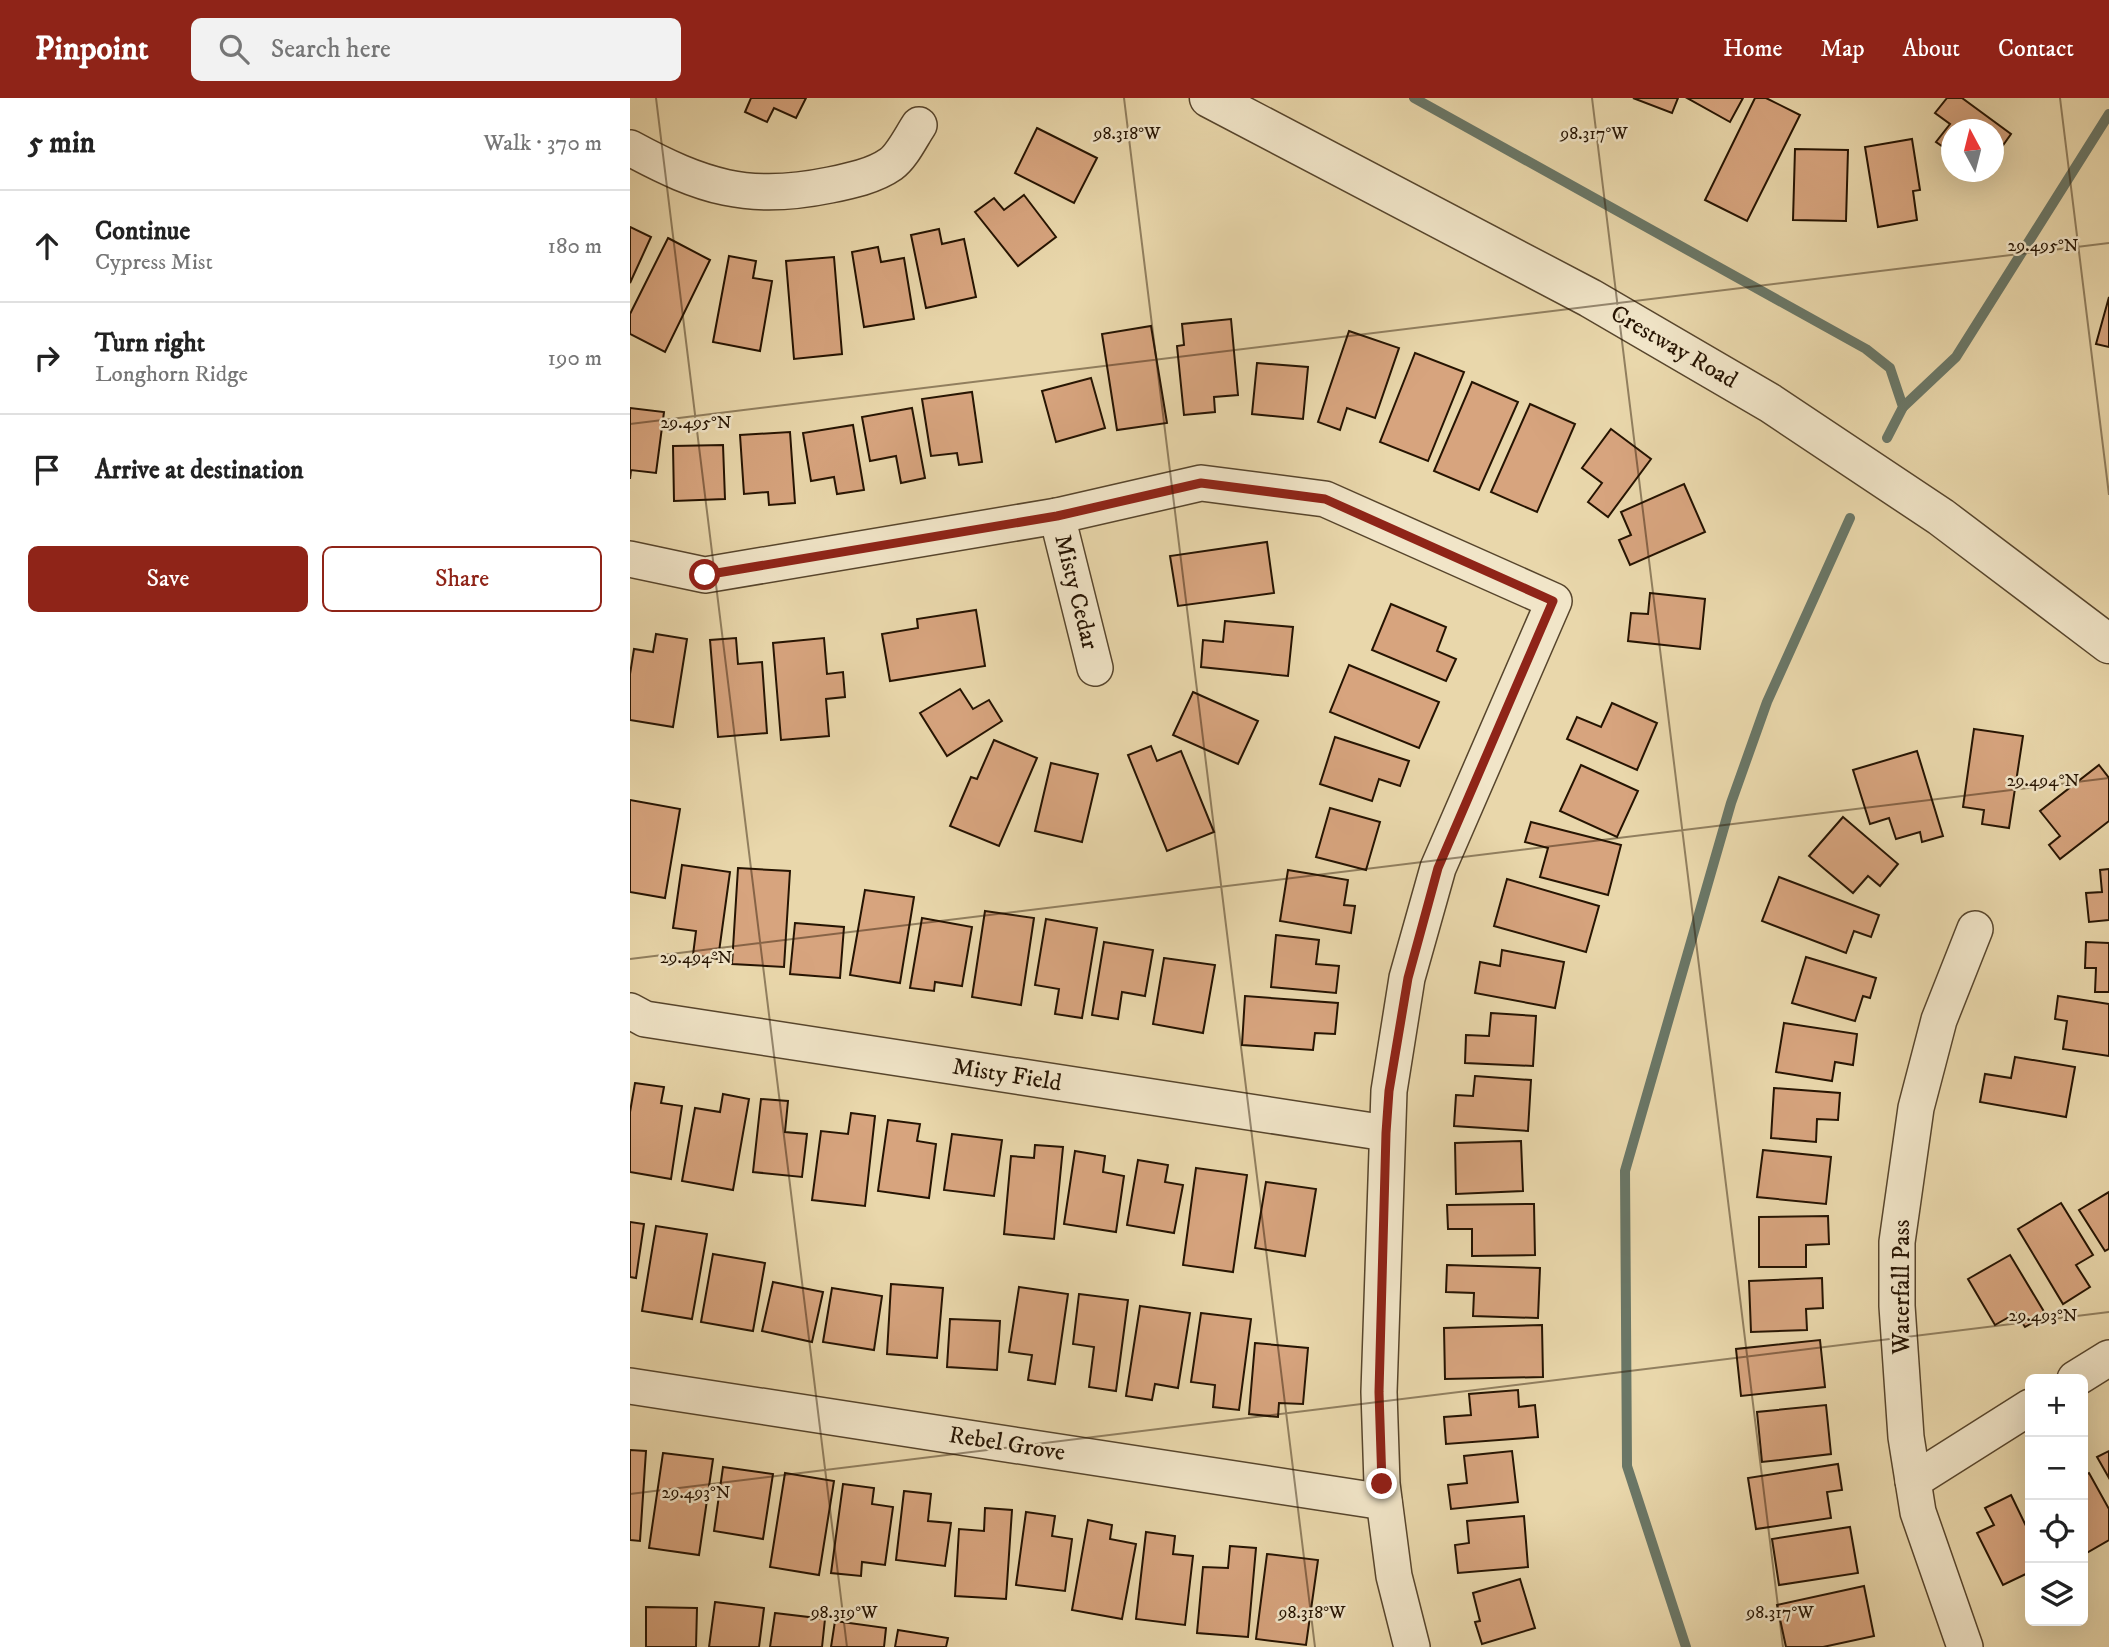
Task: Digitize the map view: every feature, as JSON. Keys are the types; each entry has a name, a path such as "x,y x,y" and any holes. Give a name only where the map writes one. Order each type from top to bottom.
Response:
{"street":[{"name":"Crestway Road","path":"1209,98 1590,298 1770,402 1941,517 2109,643"},
{"path":"630,148 675,172 713,186 754,193 799,192 856,180 892,163 919,125"},
{"path":"630,558 705,575 1057,516 1201,483 1325,499 1553,601 1438,868 1408,978 1389,1091 1379,1392 1384,1503 1394,1576 1412,1647"},
{"name":"Misty Cedar","path":"1057,516 1095,668"},
{"name":"Waterfall Pass","path":"1965,1647 1919,1512 1906,1437 1896,1306 1898,1242 1916,1108 1939,1020 1975,929"},
{"name":"Misty Field","path":"630,1010 645,1019 1386,1133"},
{"path":"2083,1374 2109,1358"},
{"name":"Rebel Grove","path":"630,1386 1384,1503"},
{"path":"1913,1481 2025,1410"}],"building":[{"path":"751,98 806,98 796,118 774,108 767,122 745,112"},
{"path":"1633,98 1678,98 1672,113"},
{"path":"1687,98 1743,98 1730,122"},
{"path":"1755,98 1766,98 1800,115 1747,221 1705,200"},
{"path":"1947,98 1962,98 1991,119 1943,119 1935,113"},
{"path":"1037,128 1097,158 1074,203 1015,173"},
{"path":"2004,129 2011,134 2004,144"},
{"path":"1912,139 1920,190 1913,191 1917,220 1878,227 1865,147"},
{"path":"1795,149 1848,150 1846,221 1793,220"},
{"path":"1024,195 1056,237 1018,266 975,212 994,198 1004,210"},
{"path":"630,227 651,237 630,283"},
{"path":"939,229 942,244 964,239 976,297 926,308 911,235"},
{"path":"668,238 710,260 665,352 630,334 630,314"},
{"path":"878,247 881,262 904,258 914,319 864,327 852,252"},
{"path":"729,256 756,261 753,278 772,281 760,351 713,342"},
{"path":"834,257 842,354 794,359 786,261"},
{"path":"2109,297 2109,347 2096,344"},
{"path":"1231,319 1238,395 1214,397 1215,412 1184,415 1177,346 1184,345 1182,324"},
{"path":"1151,326 1167,423 1117,430 1102,334"},
{"path":"1349,331 1399,348 1375,418 1347,408 1340,430 1318,422"},
{"path":"1415,353 1464,372 1428,461 1380,442"},
{"path":"1257,363 1308,367 1303,419 1252,414"},
{"path":"1091,378 1105,428 1056,442 1042,391"},
{"path":"1472,382 1518,402 1479,490 1434,471"},
{"path":"972,392 982,462 959,465 957,453 931,456 922,399"},
{"path":"1530,404 1575,424 1537,512 1491,492"},
{"path":"630,408 664,412 656,473 631,470 630,479"},
{"path":"912,408 925,478 901,483 896,456 870,461 862,417"},
{"path":"853,425 864,490 837,494 834,477 811,481 803,433"},
{"path":"1611,429 1651,459 1608,517 1588,502 1602,483 1582,468"},
{"path":"790,432 795,503 769,505 768,492 744,494 740,435"},
{"path":"723,445 725,499 674,501 673,446"},
{"path":"1684,484 1705,532 1630,565 1619,540 1631,535 1621,512"},
{"path":"1267,542 1274,593 1178,606 1170,556"},
{"path":"1650,593 1705,599 1700,649 1628,641 1631,613 1648,614"},
{"path":"1391,604 1446,627 1437,651 1456,659 1446,681 1372,650"},
{"path":"976,610 985,666 890,681 882,634 918,628 917,619"},
{"path":"1225,621 1293,627 1288,676 1201,667 1203,640 1223,642"},
{"path":"656,634 687,639 673,727 630,720 630,674 634,649 653,652"},
{"path":"736,638 738,664 762,662 767,733 718,737 710,640"},
{"path":"824,638 827,674 843,672 845,697 826,699 829,736 781,740 773,643"},
{"path":"1349,665 1439,702 1419,748 1330,712"},
{"path":"960,689 973,709 989,700 1002,721 947,756 920,713"},
{"path":"1193,692 1258,721 1238,764 1173,735"},
{"path":"1612,703 1657,723 1637,770 1567,739 1577,717 1601,727"},
{"path":"1974,729 2023,736 2009,828 1982,824 1984,810 1963,807"},
{"path":"1335,737 1409,761 1400,786 1379,779 1372,801 1320,784"},
{"path":"994,740 1037,758 999,846 950,826 971,777 977,779"},
{"path":"1151,746 1157,761 1181,751 1214,832 1167,851 1128,755"},
{"path":"1917,751 1943,836 1922,842 1920,832 1896,839 1889,818 1870,824 1853,770"},
{"path":"1051,763 1098,774 1082,842 1035,831"},
{"path":"1581,765 1638,791 1617,837 1560,811"},
{"path":"2099,765 2109,778 2109,821 2060,859 2049,845 2060,836 2040,811"},
{"path":"630,800 680,809 665,898 630,892"},
{"path":"1330,808 1380,822 1366,870 1316,857"},
{"path":"1843,817 1898,864 1880,886 1868,876 1853,893 1809,856"},
{"path":"1531,822 1621,845 1608,895 1540,877 1548,848 1525,842"},
{"path":"682,865 730,872 718,959 693,955 696,931 673,928"},
{"path":"738,868 790,871 784,967 732,964"},
{"path":"2109,869 2109,920 2089,922 2086,893 2102,892 2100,870"},
{"path":"1288,870 1348,880 1344,905 1355,906 1351,933 1280,921"},
{"path":"1779,877 1879,915 1871,937 1854,931 1846,953 1762,921"},
{"path":"1507,879 1599,906 1586,952 1494,926"},
{"path":"865,890 914,897 900,983 850,975"},
{"path":"985,911 1034,918 1021,1005 972,997"},
{"path":"922,918 972,927 962,986 935,982 934,991 910,988"},
{"path":"1046,919 1097,928 1082,1018 1055,1014 1059,989 1035,985"},
{"path":"795,923 844,927 840,978 790,974"},
{"path":"1276,935 1319,940 1316,964 1339,966 1336,993 1271,987"},
{"path":"1104,942 1153,950 1145,996 1122,992 1118,1019 1092,1015"},
{"path":"2086,942 2109,943 2109,992 2095,992 2096,968 2085,968"},
{"path":"1502,950 1564,962 1555,1008 1475,993 1480,962 1500,966"},
{"path":"1806,957 1876,978 1870,998 1863,996 1855,1021 1792,1003"},
{"path":"1164,958 1215,965 1203,1033 1153,1024"},
{"path":"1245,996 1338,1003 1335,1034 1315,1033 1313,1050 1242,1045"},
{"path":"2058,996 2109,1004 2109,1056 2063,1049 2067,1021 2055,1019"},
{"path":"1491,1013 1536,1016 1533,1066 1465,1063 1466,1035 1489,1036"},
{"path":"1784,1023 1857,1034 1853,1065 1835,1062 1832,1081 1776,1072"},
{"path":"2015,1057 2075,1067 2066,1117 1980,1102 1985,1074 2011,1078"},
{"path":"1475,1076 1531,1080 1528,1131 1454,1126 1456,1095 1473,1096"},
{"path":"635,1083 664,1087 661,1103 682,1106 671,1179 630,1172 630,1112"},
{"path":"1774,1088 1840,1093 1838,1120 1817,1119 1816,1142 1771,1138"},
{"path":"723,1094 749,1099 733,1190 682,1181 695,1108 720,1112"},
{"path":"761,1099 788,1101 785,1132 807,1134 802,1177 753,1172"},
{"path":"851,1113 875,1116 865,1206 812,1200 821,1131 848,1134"},
{"path":"888,1120 920,1124 917,1141 936,1144 929,1198 878,1191"},
{"path":"952,1134 1002,1140 994,1196 944,1190"},
{"path":"1521,1141 1523,1191 1456,1194 1455,1143"},
{"path":"1035,1145 1063,1147 1054,1239 1004,1234 1011,1156 1034,1158"},
{"path":"1763,1150 1831,1157 1826,1204 1757,1197"},
{"path":"1075,1151 1105,1156 1103,1172 1124,1176 1116,1232 1064,1224"},
{"path":"1138,1160 1168,1165 1165,1182 1183,1185 1174,1233 1127,1225"},
{"path":"1196,1168 1247,1175 1233,1272 1183,1265"},
{"path":"1266,1182 1316,1189 1305,1256 1255,1248"},
{"path":"2109,1192 2109,1249 2105,1251 2079,1210"},
{"path":"2061,1203 2093,1255 2076,1265 2090,1287 2063,1304 2018,1229"},
{"path":"1534,1204 1535,1255 1472,1256 1472,1229 1448,1229 1447,1205"},
{"path":"1828,1216 1829,1244 1806,1245 1806,1267 1759,1267 1759,1217"},
{"path":"630,1222 644,1224 636,1278 630,1277"},
{"path":"656,1226 707,1234 692,1319 642,1311"},
{"path":"713,1254 765,1263 753,1331 701,1322"},
{"path":"2010,1255 2046,1315 2025,1327 2016,1313 1995,1325 1968,1279"},
{"path":"1447,1265 1540,1268 1538,1318 1473,1316 1474,1293 1446,1292"},
{"path":"1822,1278 1823,1308 1806,1309 1807,1330 1751,1332 1749,1281"},
{"path":"773,1282 823,1292 812,1342 762,1331"},
{"path":"891,1284 943,1288 937,1358 887,1354"},
{"path":"1019,1287 1068,1294 1055,1384 1028,1380 1032,1355 1009,1352"},
{"path":"832,1288 882,1296 874,1350 823,1342"},
{"path":"1079,1294 1128,1300 1116,1391 1089,1387 1094,1347 1073,1344"},
{"path":"1140,1306 1190,1313 1178,1388 1155,1384 1152,1400 1126,1396"},
{"path":"1201,1313 1251,1319 1239,1410 1213,1407 1215,1385 1191,1382"},
{"path":"950,1319 1000,1321 997,1370 947,1367"},
{"path":"1542,1325 1543,1377 1445,1379 1444,1328"},
{"path":"1820,1340 1825,1387 1741,1396 1736,1349"},
{"path":"1255,1343 1308,1348 1303,1404 1279,1403 1278,1417 1249,1414"},
{"path":"1518,1390 1519,1407 1535,1405 1538,1437 1446,1444 1444,1417 1471,1415 1469,1394"},
{"path":"1826,1405 1831,1454 1762,1462 1757,1412"},
{"path":"630,1450 646,1451 640,1541 630,1540"},
{"path":"1512,1451 1518,1502 1451,1509 1448,1485 1467,1483 1464,1456"},
{"path":"2109,1451 2109,1478 2097,1457"},
{"path":"663,1453 713,1459 699,1555 649,1548"},
{"path":"1838,1464 1842,1490 1827,1492 1831,1518 1756,1529 1748,1478"},
{"path":"723,1467 773,1474 763,1539 714,1531"},
{"path":"785,1473 834,1481 819,1575 770,1567"},
{"path":"2088,1474 2109,1509 2109,1540 2088,1552 2088,1500"},
{"path":"843,1484 874,1488 872,1504 893,1507 885,1565 862,1562 861,1576 831,1573"},
{"path":"904,1491 931,1494 928,1521 951,1523 945,1566 896,1560"},
{"path":"2011,1495 2025,1524 2025,1574 2003,1585 1977,1533 1994,1525 1985,1508"},
{"path":"985,1508 1012,1510 1006,1599 955,1596 959,1529 984,1531"},
{"path":"1026,1512 1055,1516 1052,1536 1072,1539 1065,1591 1016,1585"},
{"path":"1524,1516 1528,1567 1458,1573 1455,1545 1469,1543 1467,1521"},
{"path":"1088,1520 1112,1525 1110,1539 1136,1544 1122,1619 1072,1610"},
{"path":"1850,1527 1858,1573 1779,1585 1772,1539"},
{"path":"1146,1532 1175,1536 1173,1554 1193,1556 1185,1625 1136,1619"},
{"path":"1230,1546 1256,1548 1248,1637 1197,1633 1203,1567 1228,1568"},
{"path":"1267,1554 1318,1560 1306,1645 1256,1639"},
{"path":"1520,1579 1535,1628 1482,1644 1475,1622 1480,1621 1473,1593"},
{"path":"1864,1586 1874,1636 1823,1647 1786,1647 1777,1605"},
{"path":"715,1602 764,1608 759,1647 709,1647"},
{"path":"646,1607 697,1608 696,1647 646,1647"},
{"path":"775,1613 825,1619 822,1647 770,1647"},
{"path":"835,1621 886,1628 884,1647 831,1647"},
{"path":"898,1630 948,1638 946,1647 895,1647"}],"waterway":[{"path":"1414,98 1866,349 1890,368 1903,407 1887,438"},
{"path":"1903,407 1956,357 2109,114"},
{"path":"1686,1647 1627,1466 1625,1171 1731,803 1767,702 1850,518"}],"route":[{"path":"705,575 1057,516 1201,483 1325,499 1553,601 1438,868 1408,978 1389,1091 1386,1133 1379,1392 1382,1484"}]}
